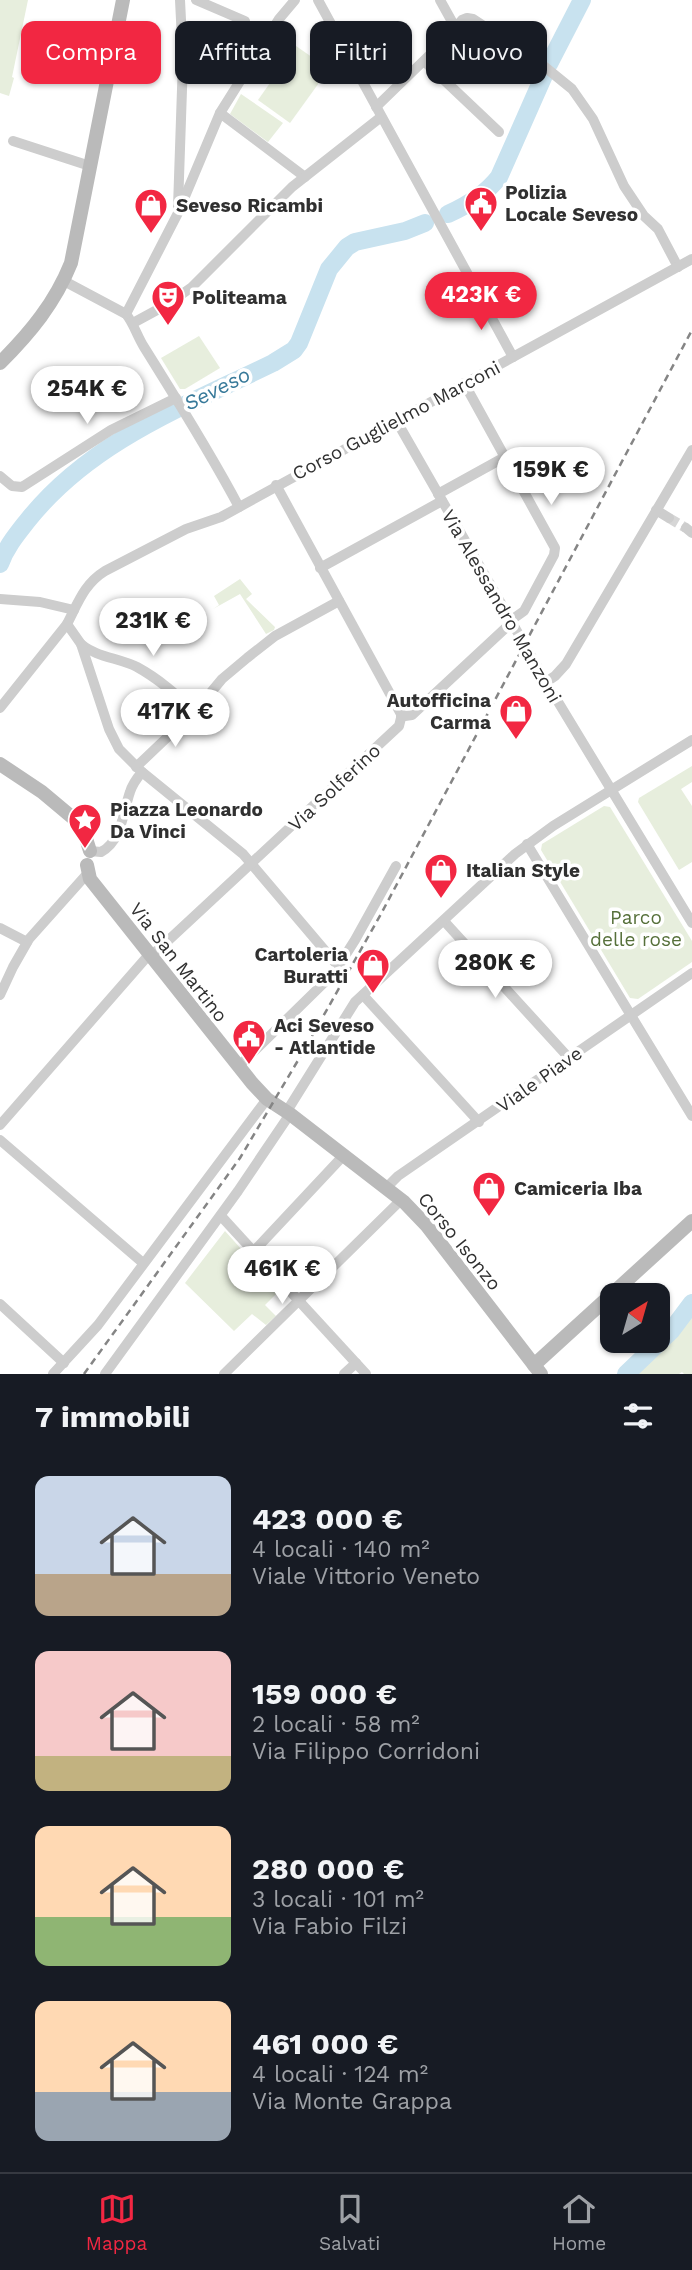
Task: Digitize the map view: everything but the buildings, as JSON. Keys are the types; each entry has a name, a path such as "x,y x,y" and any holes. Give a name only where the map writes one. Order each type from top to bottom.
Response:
{"street":[{"path":"0,363 48,309 64,281 74,249 123,0"},
{"path":"178,213 183,60 180,0"},
{"path":"196,0 245,21"},
{"path":"130,318 220,113 279,19 295,0"},
{"path":"318,0 513,357"},
{"path":"440,0 452,21"},
{"path":"130,318 168,304 192,287 259,219 379,112 424,61 499,132"},
{"path":"547,68 572,89 588,109 622,181 643,215 658,229 678,267"},
{"path":"220,113 305,177"},
{"path":"13,141 90,166"},
{"name":"Corso Guglielmo Marconi","path":"3,704 67,624 84,588 94,577 186,529 212,521 239,507 692,259"},
{"path":"64,281 130,318 139,341 187,416 239,507"},
{"path":"320,568 505,457 464,383"},
{"path":"0,476 12,486 22,487 111,430 177,401"},
{"name":"Via Alessandro Manzoni","path":"396,420 546,682 692,923"},
{"path":"546,682 566,664 692,450"},
{"name":"Via Solferino","path":"0,1125 150,955 399,726 401,714 412,715 524,611 555,550 505,457"},
{"path":"276,485 401,714"},
{"path":"656,510 669,518"},
{"path":"0,599 40,602 74,610"},
{"path":"0,995 27,942 86,862 112,844 139,770 222,680 268,640 339,601"},
{"path":"67,624 81,644 108,729 119,749 139,770 233,845 338,966"},
{"path":"81,644 147,673 171,689 194,711"},
{"path":"105,1374 220,1216 289,1113 348,1012 363,995 527,844 692,740"},
{"path":"0,764 42,792 81,825 86,862"},
{"path":"527,844 692,1116"},
{"name":"Via San Martino","path":"86,862 150,955 238,1067 267,1099"},
{"path":"238,1067 334,973 396,866"},
{"path":"444,921 569,1058"},
{"path":"0,928 27,942"},
{"name":"Viale Piave","path":"387,1187 398,1176 692,972"},
{"path":"363,995 479,1122"},
{"path":"53,1374 98,1325 267,1099"},
{"name":"Corso Isonzo","path":"267,1099 401,1200 426,1226 537,1370"},
{"path":"0,1140 143,1263"},
{"path":"254,1251 344,1155"},
{"path":"224,1374 401,1200"},
{"path":"220,1216 366,1374"},
{"path":"537,1370 692,1221"},
{"path":"0,1304 64,1363"},
{"path":"344,1374 356,1363"}],"green space":[{"path":"0,0 28,0 24,21 21,21 9,96 0,93"},
{"path":"296,46 310,56 310,84 318,84 290,123 258,100 269,84 296,84"},
{"path":"241,94 283,123 268,142 230,114"},
{"path":"199,336 220,368 185,389 180,389 161,358"},
{"path":"240,579 252,594 246,599 275,627 274,630 266,634 240,594 213,609 219,605 214,596"},
{"path":"692,766 692,782 681,789 692,806 692,862 679,870 638,802 639,798"},
{"name":"Parco delle rose","path":"604,806 610,807 692,941 692,962 638,999 630,998 541,850 542,844"},
{"path":"225,1231 279,1291 265,1305 276,1316 266,1325 252,1314 234,1331 185,1283"},
{"path":"692,1310 692,1374 633,1374 653,1353 670,1353 670,1335"}],"waterway":[{"name":"Seveso","path":"549,64 582,0"},
{"name":"Seveso","path":"448,214 476,198 499,177 540,84"},
{"name":"Seveso","path":"0,564 28,520 53,492 80,468 141,428 294,350 329,269 347,247 355,242 405,231 425,223"},
{"path":"626,1374 671,1331 692,1303"}],"tunnel":[{"path":"669,518 686,528"}],"railway":[{"path":"84,1374 240,1158 303,1052 381,914 692,330"}],"place":[{"name":"Polizia Locale Seveso","path":"481,233"},
{"name":"Seveso Ricambi","path":"151,235"},
{"name":"Politeama","path":"168,327"},
{"name":"Autofficina Carma","path":"516,741"},
{"name":"Piazza Leonardo Da Vinci","path":"85,850"},
{"name":"Italian Style","path":"441,900"},
{"name":"Cartoleria Buratti","path":"373,995"},
{"name":"Aci Seveso - Atlantide","path":"249,1066"},
{"name":"Camiceria Iba","path":"489,1218"}]}
